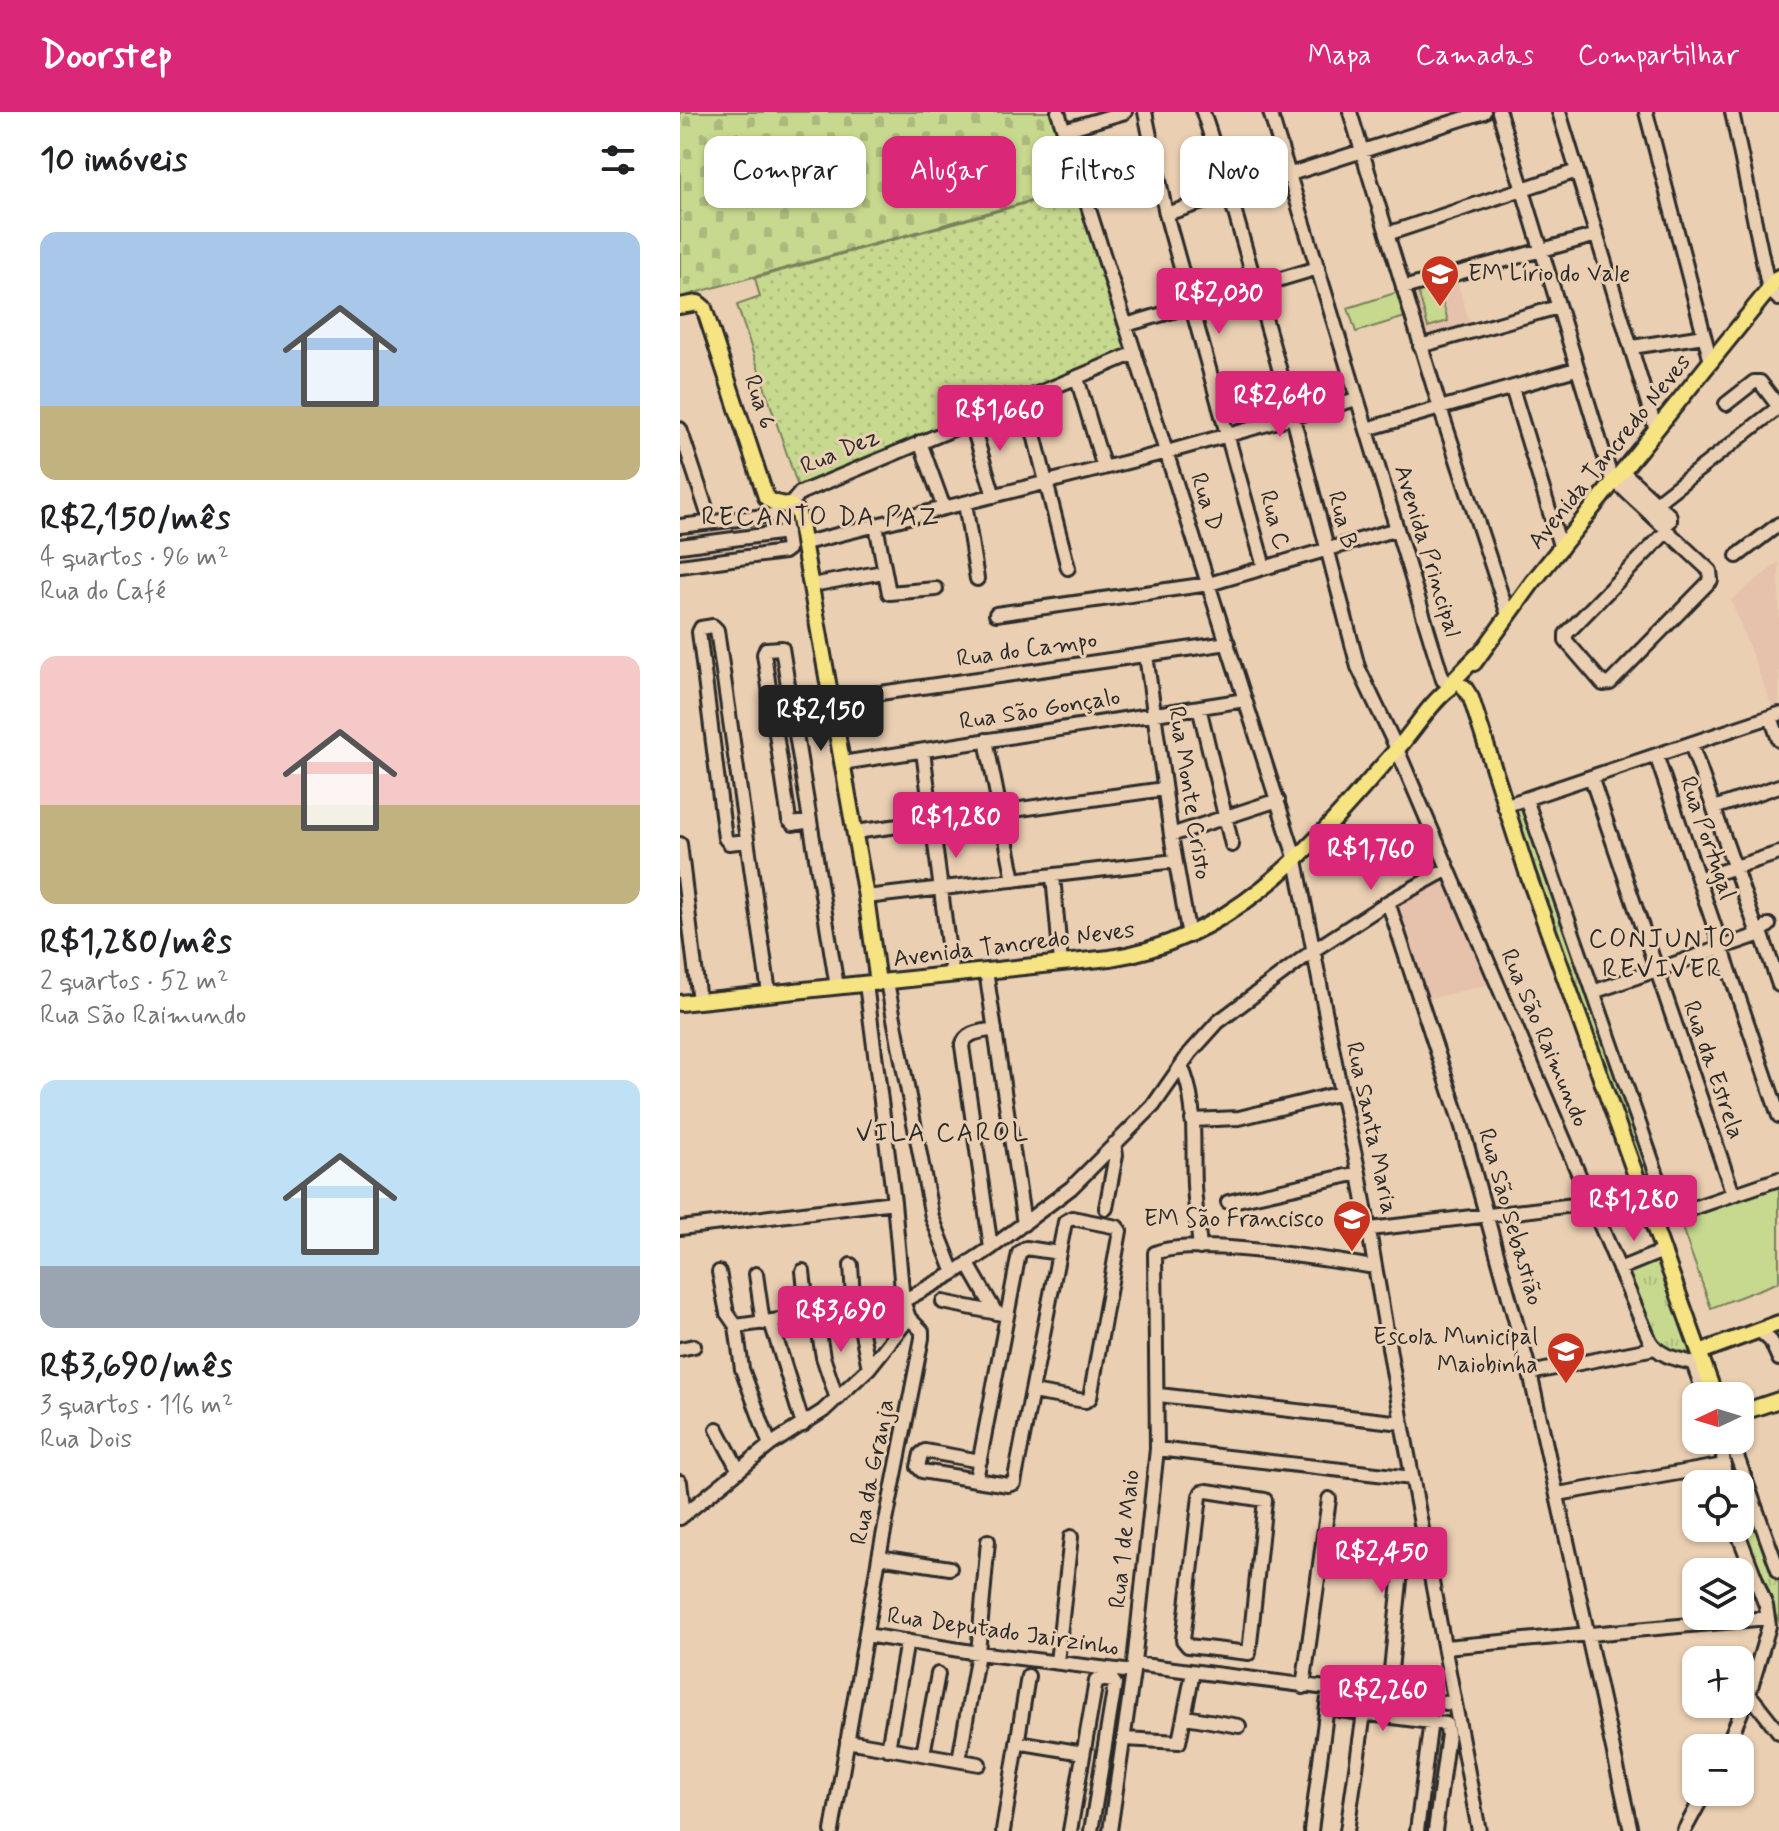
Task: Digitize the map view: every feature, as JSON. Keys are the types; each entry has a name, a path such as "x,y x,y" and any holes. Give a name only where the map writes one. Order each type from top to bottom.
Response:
{"main road":[{"name":"Avenida Tancredo Neves","path":"680,1003 1061,963 1147,951 1189,936 1218,921 1252,898 1296,860 1457,686 1508,615 1656,430 1776,289"},
{"name":"Rua 6","path":"687,305 700,304 707,314 766,497 773,503 790,505"},
{"path":"790,505 798,513 805,543 866,897 877,983"},
{"path":"1457,686 1482,739 1709,1382"},
{"path":"1698,1359 1779,1323"},
{"path":"1754,1408 1779,1400"}],"street":[{"name":"Rua D","path":"1058,112 1296,860"},
{"path":"1064,130 1125,112"},
{"name":"Rua C","path":"1145,112 1166,214 1264,567"},
{"name":"Rua B","path":"1203,112 1211,136"},
{"name":"Avenida Principal","path":"1270,112 1397,529 1457,686"},
{"path":"1350,112 1420,346 1508,615"},
{"path":"1289,174 1484,112"},
{"path":"1499,112 1576,369 1617,479 1666,528 1710,571 1711,580 1610,683 1603,684 1566,641 1566,634 1666,528 1670,521 1670,516 1656,503 1617,479"},
{"path":"1559,112 1656,430"},
{"path":"1646,112 1711,362"},
{"path":"1732,112 1776,289"},
{"path":"1387,234 1577,171"},
{"path":"1166,214 1186,208"},
{"name":"Rua B","path":"1233,208 1293,417 1358,667 1397,749"},
{"path":"1403,288 1597,235"},
{"path":"1126,325 1318,268"},
{"path":"1420,346 1558,307"},
{"path":"1632,347 1704,336"},
{"name":"Rua Dez","path":"790,505 800,493 1135,353"},
{"path":"1367,429 1576,369"},
{"path":"1077,378 1104,468"},
{"path":"1656,503 1779,407 1760,382 1754,382 1726,404"},
{"path":"1512,388 1561,549"},
{"path":"1025,399 1068,568"},
{"path":"805,543 1167,452 1357,399"},
{"path":"971,421 994,496"},
{"path":"680,429 707,511"},
{"path":"920,442 944,508"},
{"path":"965,503 977,579"},
{"path":"680,526 769,514 783,519 788,549 680,566"},
{"path":"1737,556 1779,524"},
{"path":"876,525 889,593 936,589"},
{"path":"996,614 1209,584 1397,529"},
{"path":"680,546 786,532"},
{"path":"812,585 883,572"},
{"path":"747,841 729,843 725,838 699,632 701,628 713,626 717,630 769,993"},
{"name":"Rua do Campo","path":"832,700 1228,643"},
{"path":"810,821 793,824 789,820 764,654 766,649 782,648 837,987"},
{"name":"Rua Monte Cristo","path":"1146,655 1171,835 1189,936"},
{"name":"Rua São Gonçalo","path":"842,763 1245,700"},
{"path":"1199,707 1232,845"},
{"path":"1504,806 1775,716 1779,740"},
{"path":"986,740 1014,880"},
{"path":"1691,744 1756,928 1769,926"},
{"name":"Rua São Raimundo","path":"1397,749 1655,1348"},
{"path":"923,751 952,975"},
{"name":"Rua Portugal","path":"1656,755 1779,1116"},
{"name":"Rua da Estrela","path":"1591,777 1733,1194"},
{"path":"1714,808 1779,786"},
{"path":"855,832 1164,789"},
{"path":"1526,799 1671,1215"},
{"path":"1171,835 1278,800"},
{"path":"680,844 699,1001"},
{"path":"1698,879 1779,853"},
{"name":"Rua Santa Maria","path":"1296,860 1370,1229 1402,1423 1479,1831"},
{"path":"866,897 1175,861"},
{"path":"682,1516 738,1469 837,1399 869,1368 906,1309 1071,1188 1153,1106 1218,1022 1314,950 1388,902 1448,869"},
{"path":"1053,876 1061,963"},
{"name":"Rua São Sebastião","path":"1388,902 1462,1127 1530,1373 1631,1831"},
{"path":"1593,992 1721,947 1769,926"},
{"path":"1769,926 1767,930 1777,959"},
{"path":"1769,926 1779,985"},
{"path":"986,971 1024,1224"},
{"path":"877,983 932,1217 954,1273"},
{"name":"Rua da Granja","path":"832,1831 879,1557 922,1338 906,1309 894,1202 877,983"},
{"path":"991,1248 962,1046 969,1034 995,1029"},
{"path":"1181,1066 1187,1081 1192,1120 1200,1248 1288,1255 1375,1267"},
{"path":"1192,1120 1239,1118 1341,1093"},
{"path":"1106,1208 1116,1155 1114,1144"},
{"path":"1228,1202 1359,1173"},
{"path":"1652,1222 1779,1179"},
{"path":"680,1228 894,1202"},
{"path":"1370,1229 1591,1203"},
{"path":"980,1461 925,1451 921,1454 918,1467 922,1471 1008,1485 1014,1483 1065,1222 1068,1219 1119,1229 1090,1398 1085,1401 1032,1392"},
{"name":"Rua 1 de Maio","path":"1110,1831 1134,1668 1157,1449 1159,1395 1154,1256 1158,1251 1200,1248"},
{"path":"976,1480 1001,1314 1021,1250 1059,1253"},
{"path":"1619,1269 1663,1251"},
{"path":"968,1264 1001,1314"},
{"path":"851,1265 856,1314 869,1368"},
{"path":"803,1271 812,1316 837,1399"},
{"path":"719,1272 727,1313 736,1326 742,1369 770,1445"},
{"path":"756,1274 767,1322 803,1425"},
{"path":"943,1302 1001,1314"},
{"path":"736,1326 906,1309"},
{"path":"1759,1330 1771,1341 1779,1359"},
{"path":"680,1349 694,1346"},
{"path":"1530,1373 1655,1348 1669,1357 1698,1359 1702,1382"},
{"path":"1159,1395 1402,1423"},
{"path":"717,1429 738,1469"},
{"path":"1157,1449 1412,1478"},
{"path":"1723,1454 1724,1470"},
{"path":"1736,1454 1779,1572"},
{"path":"1558,1494 1724,1465"},
{"path":"680,1482 682,1516"},
{"path":"1244,1679 1249,1653 1265,1500 1202,1492 1183,1640 1188,1646 1249,1653"},
{"path":"1303,1687 1329,1499"},
{"path":"1057,1662 1071,1537"},
{"path":"959,1760 978,1653 988,1541"},
{"path":"1742,1542 1774,1621 1754,1679"},
{"path":"1322,1551 1402,1561 1390,1680"},
{"path":"879,1557 950,1568"},
{"path":"1445,1647 1587,1632 1774,1621"},
{"name":"Rua Deputado Jairzinho","path":"866,1635 978,1653 1193,1672 1455,1704"},
{"path":"888,1749 907,1641"},
{"path":"1125,1739 1178,1743 1186,1717 1193,1672"},
{"path":"923,1754 938,1674"},
{"path":"1003,1831 1028,1676"},
{"path":"1070,1831 1096,1681 1099,1679 1115,1684 1091,1831"},
{"path":"1311,1831 1329,1690"},
{"path":"1754,1700 1779,1732"},
{"path":"1339,1710 1446,1724 1448,1734 1435,1831"},
{"path":"1347,1831 1364,1713"},
{"path":"1186,1717 1239,1726"},
{"path":"1417,1831 1431,1720"},
{"path":"847,1741 979,1764"},
{"path":"1017,1742 1083,1753"},
{"path":"1684,1831 1697,1806"}],"shaded area":[{"name":"EM Lírio do Vale","path":"1456,278 1470,325 1425,339 1410,291"},
{"path":"1779,562 1779,704 1772,706 1731,600"},
{"path":"1446,878 1490,984 1428,999 1394,905"}],"green space":[{"path":"680,112 1052,112 1060,136 1032,136 1032,200 1016,205 1016,136 882,136 882,208 1004,208 680,297"},
{"path":"1032,202 1032,208 1084,208 1131,352 799,490 737,305 760,297 755,278"},
{"path":"1438,285 1448,321 1428,327 1418,291"},
{"path":"1398,292 1405,317 1356,332 1348,308"},
{"path":"1525,806 1666,1212 1655,1216 1509,811"},
{"path":"1779,1185 1779,1282 1711,1308 1680,1222"},
{"path":"1658,1256 1695,1354 1657,1346 1625,1270"},
{"path":"1731,1455 1737,1470 1730,1470"},
{"path":"1754,1517 1779,1584 1779,1621 1773,1611 1748,1542 1754,1542"}],"place":[{"name":"EM Lírio do Vale","path":"1440,308"},
{"name":"EM São Francisco","path":"1352,1253"},
{"name":"Escola Municipal Maiobinha","path":"1566,1385"}],"district":[{"name":"RECANTO DA PAZ","path":"821,518"},
{"name":"CONJUNTO REVIVER","path":"1663,955"},
{"name":"VILA CAROL","path":"943,1134"}]}
